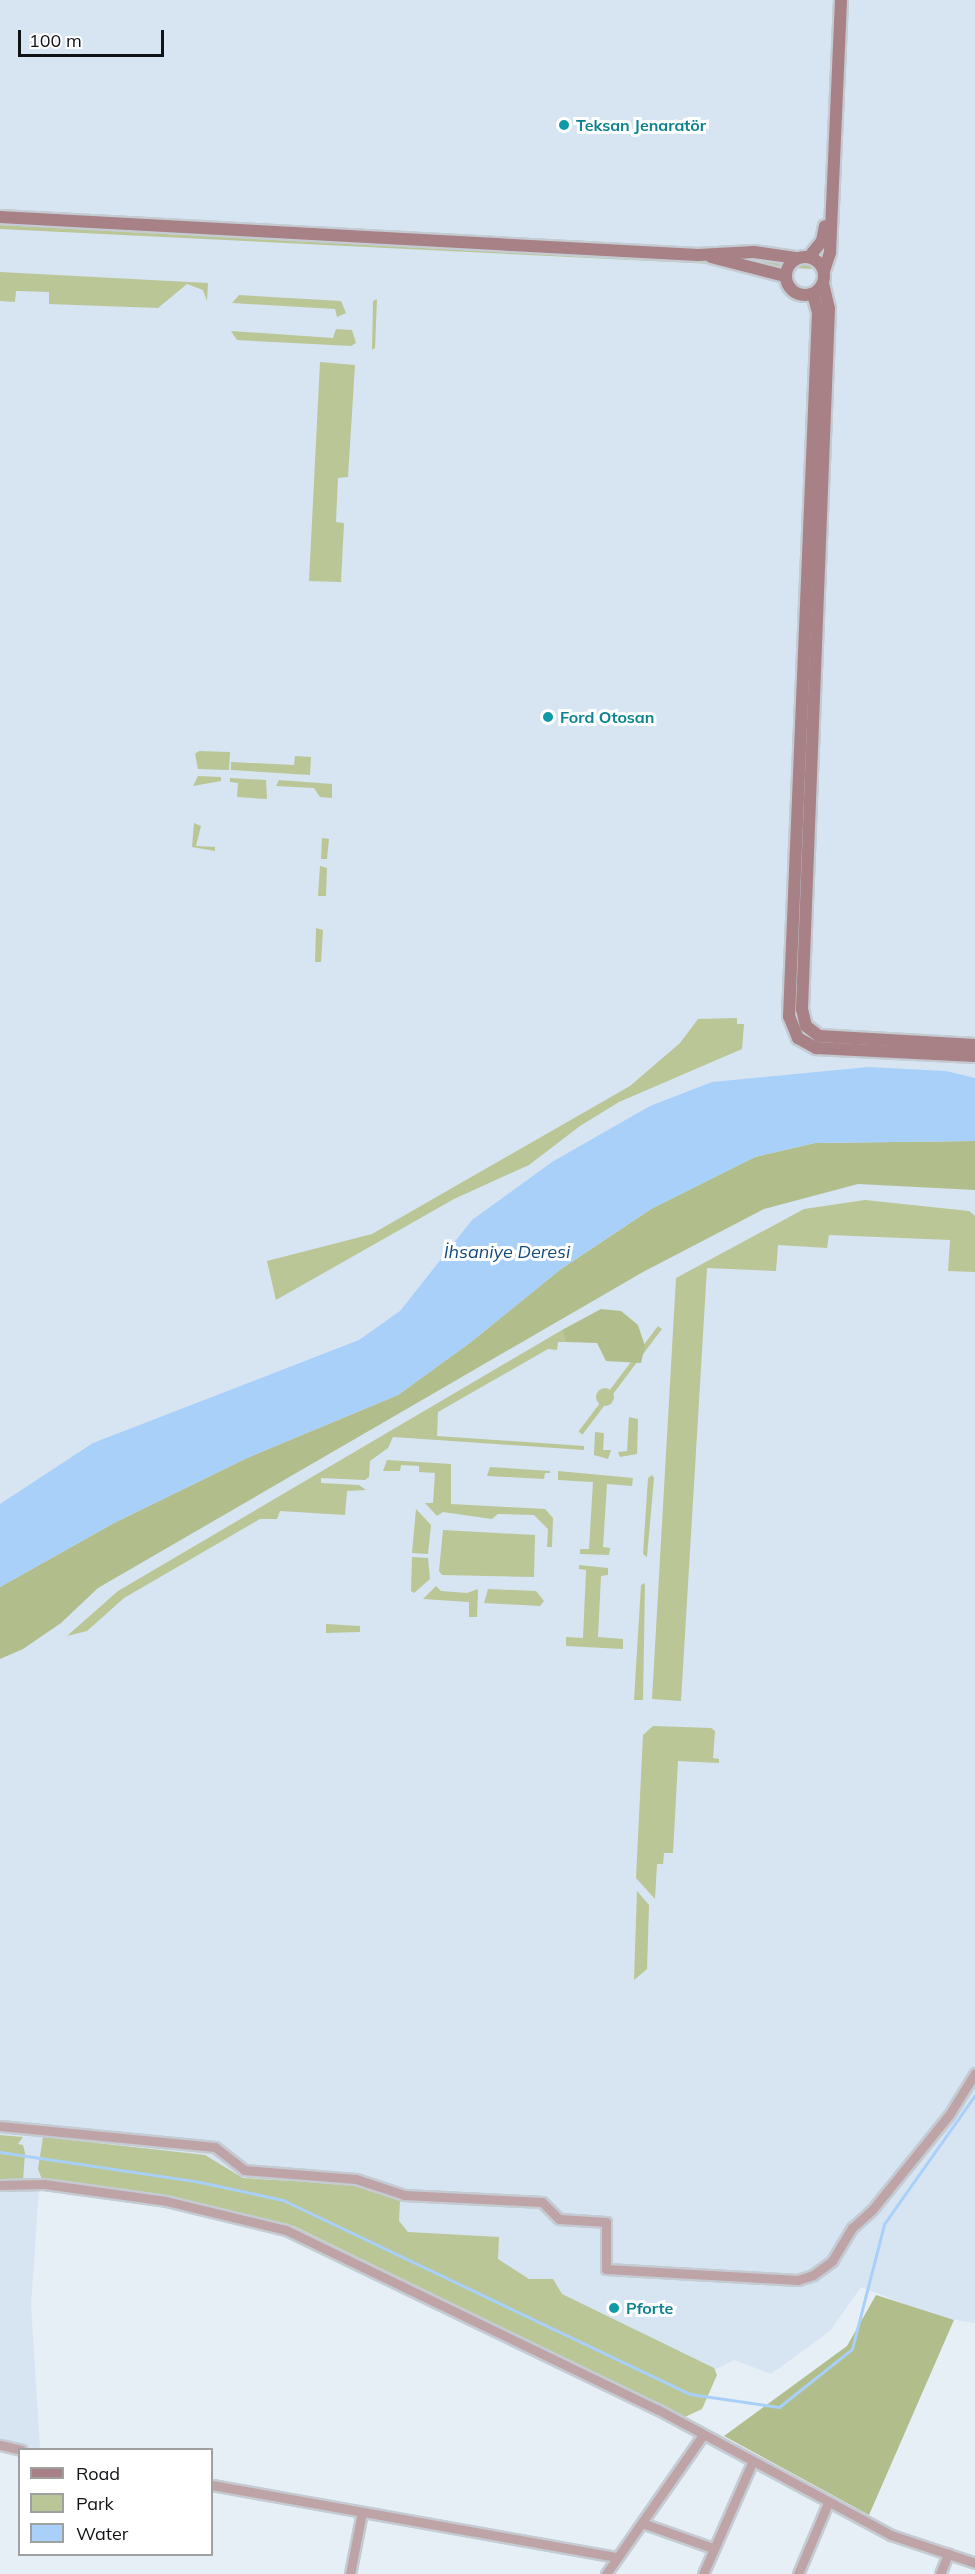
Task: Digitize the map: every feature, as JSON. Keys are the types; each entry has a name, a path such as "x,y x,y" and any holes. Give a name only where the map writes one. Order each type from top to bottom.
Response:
{"main road":[{"path":"813,294 794,292 785,276 788,266 803,257 825,232 833,0"},
{"path":"841,0 830,252 823,277 813,294 818,313 789,1016 798,1038 816,1048 975,1056"},
{"path":"0,217 698,255 754,252 803,257 819,262 829,308 802,1009 806,1026 819,1036 975,1045"},
{"path":"698,255 785,276"}],"street":[{"path":"0,2126 215,2147 244,2170 356,2179 404,2195 542,2202 559,2219 606,2222 606,2270 798,2280 813,2276 832,2261 852,2228 872,2210 949,2115 975,2073"},
{"path":"0,2186 44,2184 166,2201 286,2230 703,2435 891,2535 975,2564"},
{"path":"606,2574 703,2435"},
{"path":"0,2445 18,2449"},
{"path":"703,2574 752,2463"},
{"path":"213,2485 617,2558"},
{"path":"798,2574 828,2503"},
{"path":"350,2574 362,2512"},
{"path":"642,2523 713,2548"},
{"path":"940,2574 948,2554"}],"shaded area":[{"path":"0,0 975,0 975,2323 937,2317 861,2287 830,2331 771,2374 734,2360 716,2369 701,2409 296,2223 181,2196 40,2174 31,2305 40,2448 0,2445"}],"green space":[{"path":"0,213 698,255 813,263 813,269 0,229"},
{"path":"0,272 208,283 207,301 203,290 187,284 158,308 49,304 49,292 16,291 15,302 0,301"},
{"path":"239,295 341,301 346,313 337,317 335,309 232,303"},
{"path":"377,299 375,348 372,350 373,301"},
{"path":"336,329 352,330 356,343 351,346 237,340 231,331 333,338"},
{"path":"320,362 355,365 348,477 338,478 336,522 344,523 341,582 309,581"},
{"path":"199,751 230,752 229,770 198,769 195,754"},
{"path":"295,756 311,757 310,775 231,770 231,762 294,765"},
{"path":"198,776 221,777 221,781 193,786"},
{"path":"230,778 266,780 267,799 237,797 238,783 230,782"},
{"path":"279,780 332,784 332,798 320,797 314,788 276,786"},
{"path":"194,823 201,826 196,846 215,847 215,851 192,847"},
{"path":"322,838 329,839 327,859 321,859"},
{"path":"320,866 327,868 326,896 318,896"},
{"path":"316,928 323,930 321,962 315,962"},
{"path":"737,1018 737,1024 744,1024 742,1049 619,1102 580,1126 529,1165 454,1199 276,1300 267,1261 372,1234 630,1086 680,1043 698,1019"},
{"path":"975,1141 975,1190 858,1184 764,1209 643,1272 98,1588 61,1623 23,1649 0,1659 0,1587 114,1523 247,1458 398,1395 471,1342 561,1269 651,1209 755,1157 815,1143"},
{"path":"865,1200 969,1211 975,1216 975,1272 948,1271 950,1240 829,1235 827,1248 778,1245 776,1271 707,1268 681,1701 652,1699 676,1278 804,1209"},
{"path":"601,1309 621,1311 638,1325 645,1346 641,1363 606,1361 597,1343 566,1342 562,1330"},
{"path":"658,1326 662,1329 583,1434 579,1431"},
{"path":"562,1330 566,1342 558,1342 557,1350 548,1349 438,1412 437,1436 584,1446 584,1450 393,1437 388,1448 370,1461 369,1477 365,1480 321,1478 321,1483 359,1485 366,1490 347,1491 345,1515 280,1511 277,1519 260,1519 124,1598 87,1631 67,1636 118,1591"},
{"path":"605,1388 611,1391 614,1397 611,1403 605,1406 599,1403 596,1397 599,1391"},
{"path":"629,1417 638,1419 637,1454 620,1457 618,1452 627,1451"},
{"path":"595,1432 604,1433 603,1450 611,1450 608,1459 594,1455"},
{"path":"387,1460 451,1464 451,1504 545,1509 553,1518 552,1547 547,1547 548,1529 534,1515 498,1514 492,1519 443,1512 437,1516 425,1503 433,1503 435,1473 419,1472 419,1466 401,1465 400,1471 383,1471"},
{"path":"490,1467 550,1471 550,1473 545,1473 544,1479 487,1476"},
{"path":"558,1471 633,1478 632,1486 607,1484 603,1547 610,1548 609,1555 580,1554 580,1549 589,1549 593,1482 558,1480"},
{"path":"652,1475 654,1478 647,1557 643,1554 648,1478"},
{"path":"416,1509 431,1525 428,1554 412,1553"},
{"path":"443,1530 535,1535 534,1577 442,1575 439,1571"},
{"path":"412,1557 428,1558 430,1579 414,1593 411,1591"},
{"path":"579,1565 608,1568 608,1575 601,1576 598,1637 623,1639 623,1649 566,1646 566,1637 583,1638 586,1570 579,1569"},
{"path":"645,1583 643,1700 634,1700 641,1585"},
{"path":"436,1586 441,1591 467,1593 478,1589 477,1617 469,1617 469,1602 423,1599"},
{"path":"488,1589 536,1591 544,1601 540,1606 484,1603"},
{"path":"326,1624 360,1626 360,1632 326,1633"},
{"path":"653,1726 711,1728 715,1731 713,1758 719,1759 719,1763 678,1761 673,1853 664,1853 663,1864 657,1864 655,1899 636,1878 643,1735"},
{"path":"637,1891 649,1905 647,1969 634,1980"},
{"path":"0,2135 23,2137 18,2144 23,2145 25,2153 23,2181 0,2180"},
{"path":"43,2137 205,2155 243,2178 360,2185 400,2201 399,2221 408,2232 499,2237 498,2259 529,2279 553,2279 562,2294 714,2368 717,2375 702,2409 685,2417 294,2226 159,2196 42,2180 38,2169"},
{"path":"876,2295 954,2320 869,2515 724,2436 847,2346"}],"water":[{"name":"İhsaniye Deresi","path":"868,1067 946,1071 975,1078 975,1141 815,1143 755,1157 651,1209 561,1269 471,1342 398,1395 247,1458 114,1523 0,1587 0,1504 93,1443 359,1340 400,1311 472,1220 552,1162 650,1106 712,1082"}],"waterway":[{"path":"0,2152 195,2181 283,2200 690,2394 779,2407 852,2349 884,2224 975,2095"}],"place":[{"name":"Teksan Jenaratör","path":"564,125"},
{"name":"Ford Otosan","path":"548,717"},
{"name":"Pforte","path":"614,2308"}]}
